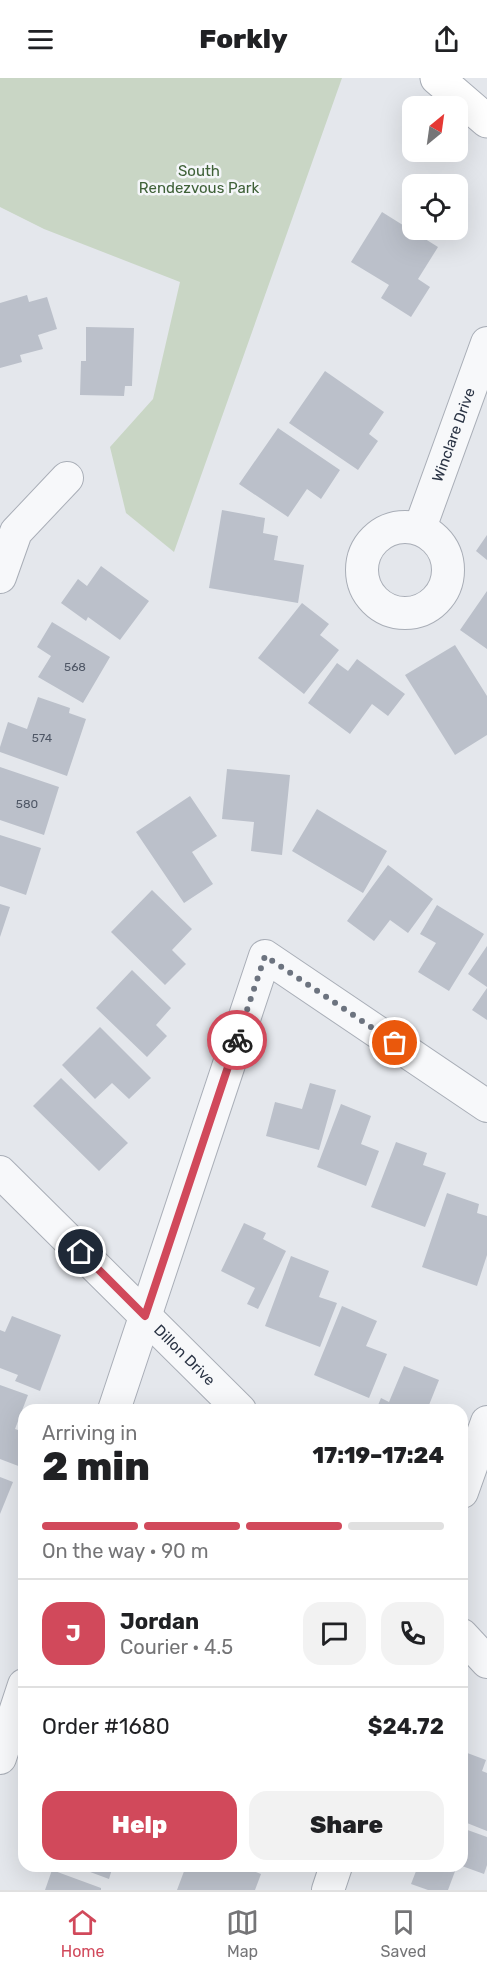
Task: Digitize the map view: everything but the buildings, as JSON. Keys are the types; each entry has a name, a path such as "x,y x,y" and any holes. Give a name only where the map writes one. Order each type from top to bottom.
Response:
{"main road":[{"path":"437,78 487,121"}],"street":[{"name":"Winclare Drive","path":"420,528 487,343"},
{"path":"0,577 16,532 67,477"},
{"path":"116,1404 265,956 487,1106"},
{"name":"Dillon Drive","path":"0,1172 234,1404"},
{"path":"468,1475 487,1422"},
{"path":"468,1641 487,1662"},
{"path":"0,1758 18,1703"},
{"path":"328,1890 334,1872"}],"green space":[{"name":"South Rendezvous Park","path":"0,78 342,78 174,552 126,513 110,447 153,399 180,282 44,229 0,207"}],"way so far":[{"path":"237,1040 265,956 395,1043"}],"route":[{"path":"81,1252 145,1316 237,1040"}]}
